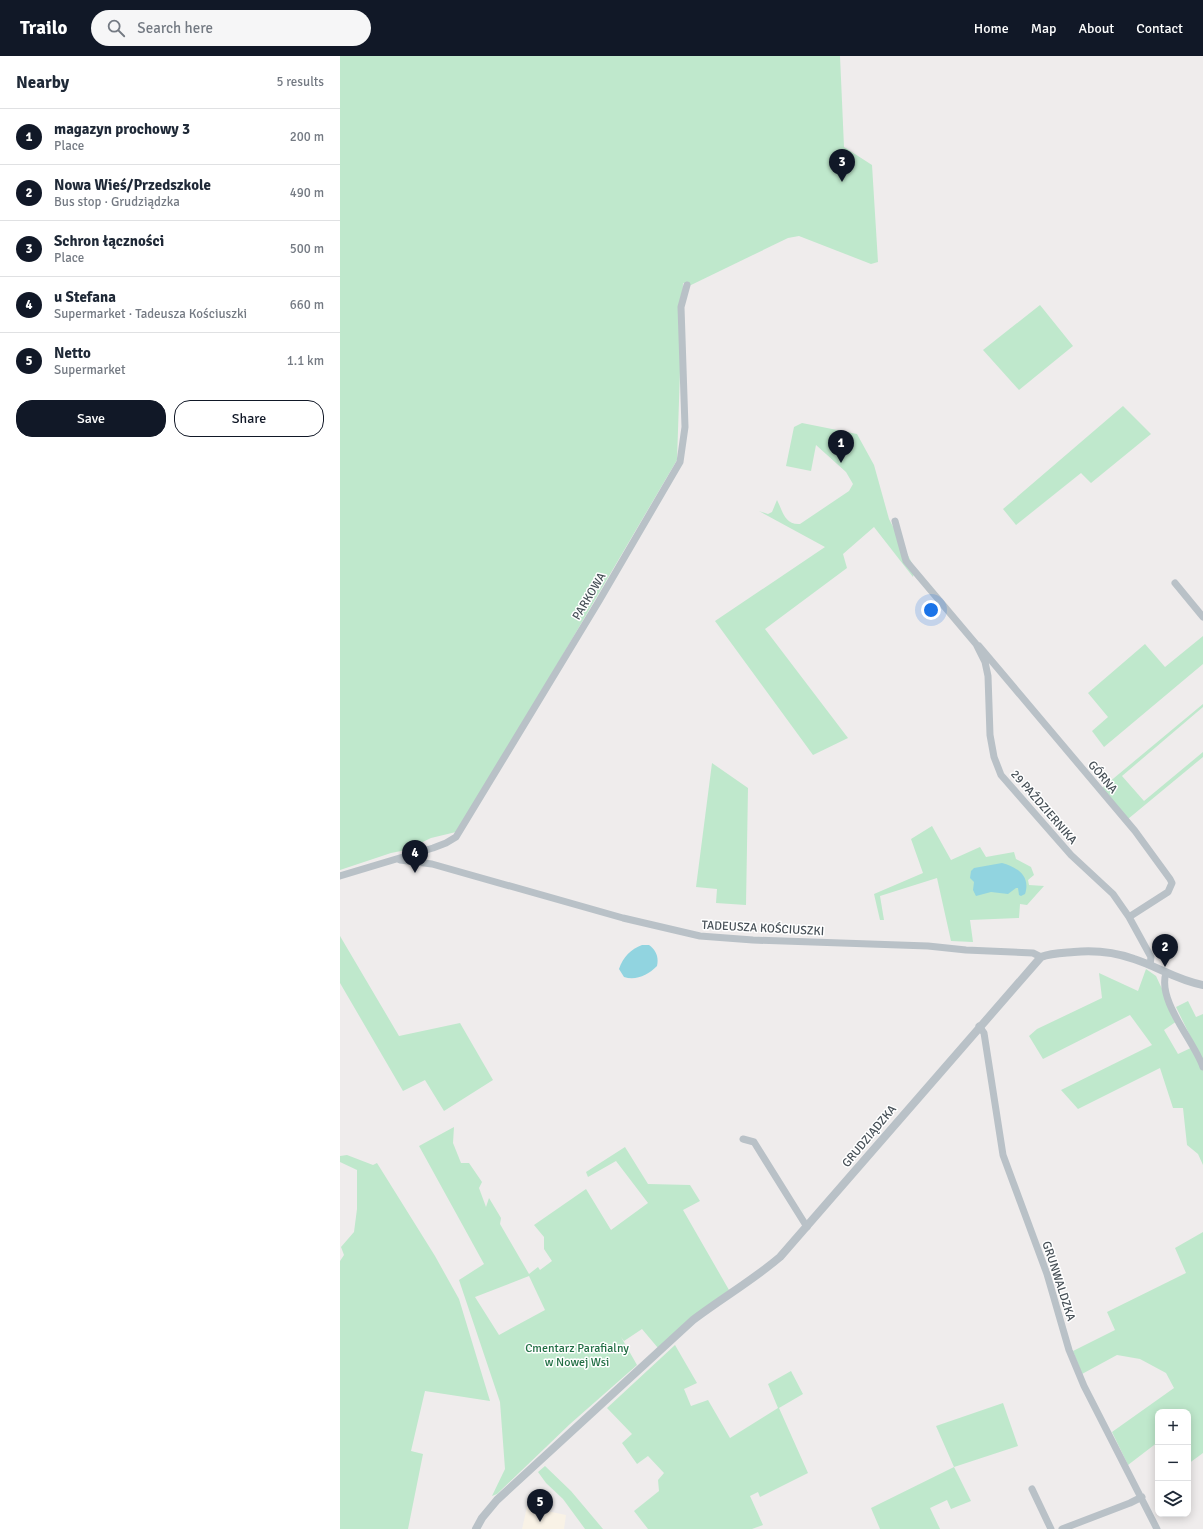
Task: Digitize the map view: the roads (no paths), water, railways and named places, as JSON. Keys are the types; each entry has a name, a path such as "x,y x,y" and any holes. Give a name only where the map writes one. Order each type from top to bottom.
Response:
{"street":[{"name":"PARKOWA","path":"340,876 446,843 456,837 680,462 685,426 681,307 687,285"},
{"name":"29 PAŹDZIERNIKA","path":"895,521 906,561 977,646 985,662 988,676 990,735 994,757 1001,775 1071,855 1113,894 1129,917 1152,957 1150,965"},
{"path":"1175,583 1203,617"},
{"name":"GÓRNA","path":"977,646 980,646 1135,831 1170,880 1172,884 1168,892 1129,917"},
{"name":"TADEUSZA KOŚCIUSZKI","path":"396,859 432,864 623,918 700,936 753,940 928,946 966,950 1034,953 1040,957"},
{"path":"1040,957 1050,954 1092,950 1117,954 1150,965 1184,981 1203,985"},
{"name":"GRUDZIĄDZKA","path":"476,1529 482,1518 494,1503 694,1320 755,1277 776,1260 1040,957"},
{"path":"1166,973 1164,987 1170,1005 1192,1043 1203,1067"},
{"name":"GRUNWALDZKA","path":"979,1026 984,1033 1003,1155 1047,1274 1069,1350 1084,1386 1157,1529"},
{"path":"744,1139 754,1142 807,1226"},
{"path":"1032,1489 1050,1529"},
{"path":"1062,1529 1142,1497"}],"water":[{"path":"1002,863 1013,867 1024,877 1026,882 1025,894 1021,896 1019,895 1018,888 1016,888 1008,894 991,892 976,896 973,890 974,882 970,878 971,871 974,868"},
{"path":"642,945 649,945 653,949 657,957 657,966 650,972 637,978 624,977 619,969 625,957 631,951"}],"place":[{"name":"Schron łączności","path":"842,182"},
{"name":"magazyn prochowy 3","path":"841,463"},
{"name":"u Stefana","path":"415,873"},
{"name":"Nowa Wieś/Przedszkole","path":"1165,967"},
{"name":"Netto","path":"540,1522"}],"park label":[{"name":"Cmentarz Parafialny w Nowej Wsi","path":"577,1355"}]}
